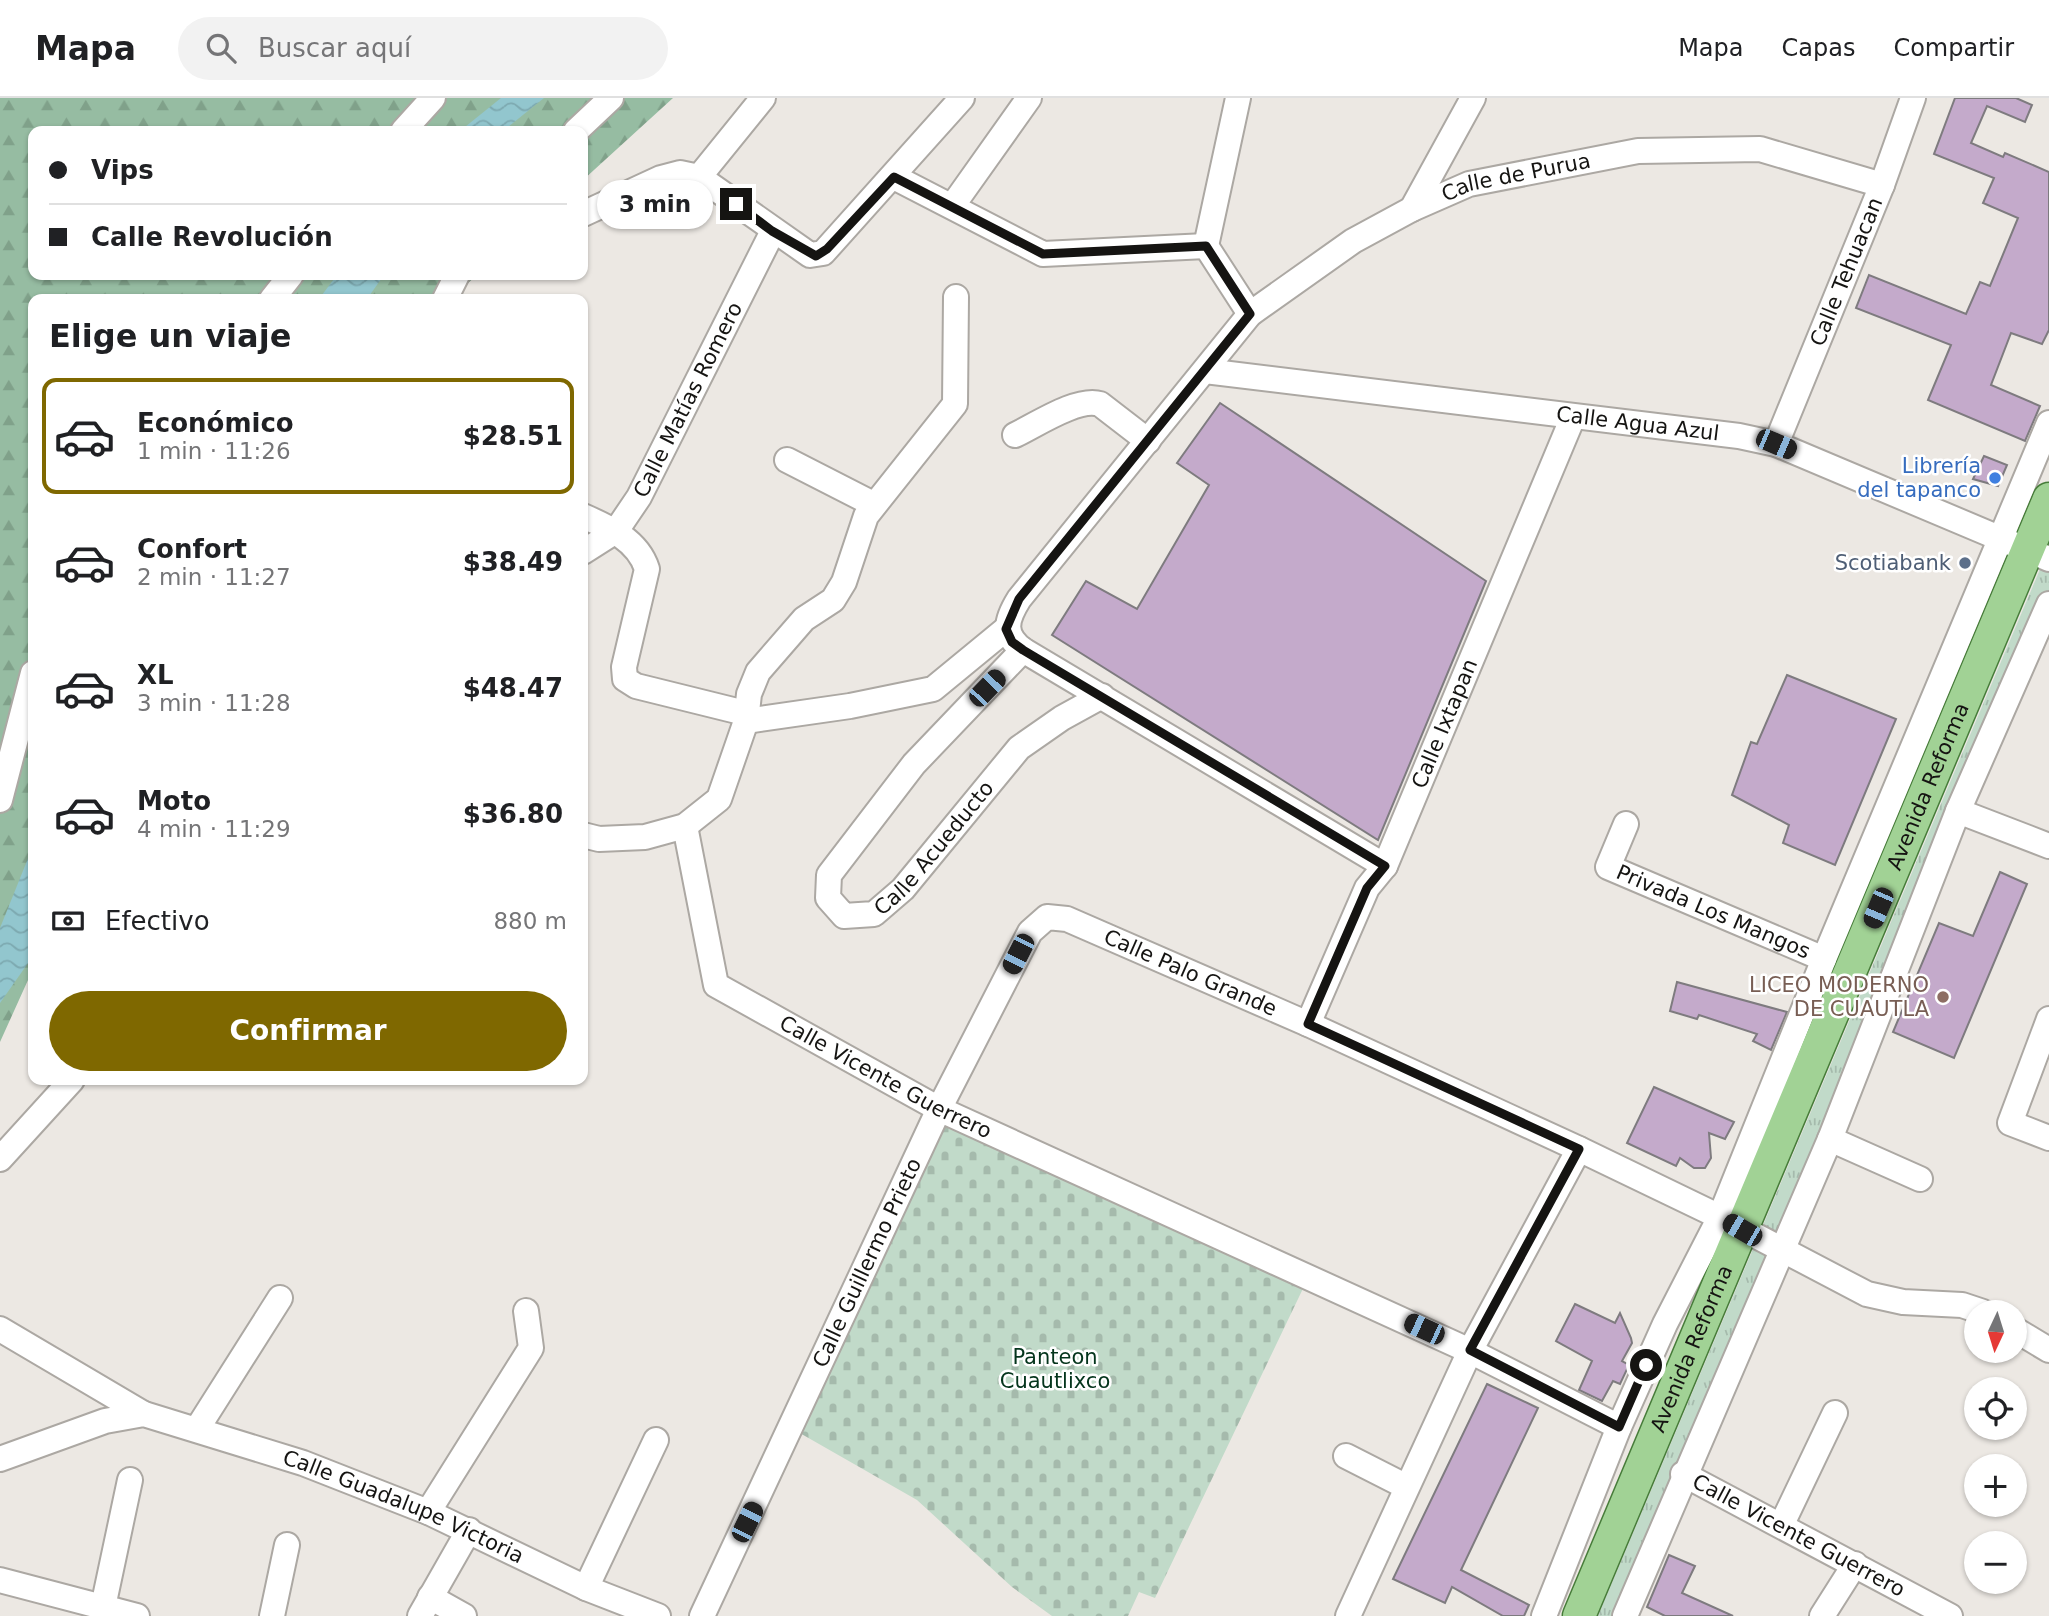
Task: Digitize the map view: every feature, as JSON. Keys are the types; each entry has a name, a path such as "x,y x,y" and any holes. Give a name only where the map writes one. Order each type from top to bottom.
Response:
{"main road":[{"name":"Avenida Reforma","path":"1579,1616 1750,1234 2043,553 2049,499"},
{"name":"Avenida Reforma","path":"1598,1616 1750,1234"}],"street":[{"path":"407,126 433,98"},
{"path":"581,126 611,98"},
{"path":"699,177 763,98"},
{"path":"588,212 661,178 680,173 699,177 772,231 810,255 823,253 894,177 962,98"},
{"path":"953,205 1029,98"},
{"path":"1238,98 1206,246 1250,314"},
{"path":"1412,209 1473,98"},
{"name":"Calle Tehuacan","path":"1776,444 1882,185 1913,98"},
{"name":"Calle de Purua","path":"1205,372 1250,314 1353,241 1412,209 1469,184 1638,151 1760,149 1882,185"},
{"path":"894,177 953,205 1043,254 1206,246"},
{"name":"Calle Matías Romero","path":"588,549 616,531 639,497 772,231"},
{"path":"276,294 287,280"},
{"path":"588,836 599,839 645,837 685,826 719,799 758,672 804,619 833,600 844,582 854,545 873,504 955,404 956,297"},
{"path":"588,518 616,531 644,559 647,569 624,667 625,678 636,686 746,717 850,706 933,690 1006,629 1019,599 1205,372"},
{"name":"Calle Agua Azul","path":"1205,372 1739,436 1776,444 2043,553"},
{"path":"1015,435 1077,405 1092,401 1100,404 1148,441"},
{"name":"Calle Ixtapan","path":"1308,1024 1367,888 1385,866 1573,417"},
{"path":"1625,1616 1684,1474 1824,959 2049,423"},
{"path":"787,460 873,504"},
{"path":"1544,1616 1619,1427 1665,1324 1750,1234 1829,1139 1958,811 2049,604"},
{"path":"1006,629 1012,642 1023,650 1385,866"},
{"name":"Calle Acueducto","path":"1023,650 914,764 830,875 828,898 844,916 874,914 903,890 1019,748 1062,718 1102,696"},
{"path":"0,800 28,692"},
{"path":"1958,811 2049,846"},
{"name":"Privada Los Mangos","path":"1626,824 1608,867 1824,959"},
{"name":"Calle Vicente Guerrero","path":"685,826 716,985 939,1109 1470,1350 1619,1427"},
{"name":"Calle Palo Grande","path":"1047,917 1067,919 1308,1024 1579,1149 1867,1294 1903,1302 1964,1306"},
{"name":"Calle Guillermo Prieto","path":"702,1616 939,1109 1030,932 1047,917"},
{"path":"2049,1019 2010,1123 2049,1138"},
{"path":"0,1159 67,1085"},
{"path":"1829,1139 1920,1179"},
{"path":"1348,1616 1405,1486 1470,1350 1579,1149"},
{"path":"197,1429 281,1298"},
{"path":"428,1512 531,1348 526,1311"},
{"name":"Calle Guadalupe Victoria","path":"0,1329 144,1414 303,1463 428,1512 586,1588 658,1616"},
{"path":"2027,1337 2049,1350"},
{"path":"1782,1524 1835,1413"},
{"name":"Calle Guadalupe Victoria","path":"0,1459 105,1421 144,1414"},
{"path":"586,1588 656,1440"},
{"path":"1346,1456 1405,1486"},
{"name":"Calle Vicente Guerrero","path":"1684,1474 1950,1616"},
{"path":"103,1607 130,1480"},
{"path":"464,1616 425,1606 468,1530"},
{"path":"272,1616 287,1545"},
{"path":"1822,1616 1855,1564"},
{"path":"0,1580 136,1616"}],"green space":[{"path":"0,98 673,98 588,175 588,126 28,126 28,280 471,280 456,294 28,294 28,980 0,1042"},
{"path":"2049,548 2049,604 1625,1616 1598,1616"},
{"name":"Panteon Cuautlixco","path":"939,1109 1309,1276 1155,1598 1139,1592 1128,1616 1052,1616 1012,1587 917,1500 791,1428"}],"water":[{"path":"501,98 544,98 509,126 466,126"},
{"path":"333,280 380,280 371,294 323,294"},
{"path":"28,858 28,963 0,1003 0,928"}],"building":[{"path":"1955,98 2016,98 2032,105 2025,122 1987,106 1971,143 2003,157 2005,153 2049,172 2049,330 2042,344 2011,333 1991,385 2040,406 2025,441 1928,400 1951,345 1856,308 1869,275 1966,314 1980,282 1990,286 2018,218 1983,203 1994,178 1934,154"},
{"path":"1220,403 1486,581 1378,840 1052,635 1086,581 1137,609 1209,485 1177,463"},
{"path":"1984,456 2007,465 1998,486 1973,479"},
{"path":"1787,675 1896,719 1835,865 1783,843 1789,825 1732,795 1751,742 1757,744"},
{"path":"2000,872 2027,884 1954,1058 1893,1032 1939,923 1973,936"},
{"path":"1677,982 1787,1012 1771,1050 1753,1041 1757,1034 1699,1015 1697,1019 1670,1011"},
{"path":"1654,1087 1734,1122 1725,1139 1709,1133 1711,1158 1705,1168 1694,1168 1680,1158 1676,1166 1627,1143"},
{"path":"1575,1304 1615,1323 1620,1313 1631,1338 1632,1343 1622,1361 1629,1365 1620,1384 1613,1381 1602,1401 1579,1390 1592,1361 1556,1341"},
{"path":"1487,1384 1538,1408 1461,1570 1529,1605 1524,1616 1503,1616 1452,1587 1445,1603 1393,1579"},
{"path":"1669,1555 1695,1566 1682,1593 1733,1616 1665,1616 1647,1607"}],"place":[{"name":"Librería del tapanco","path":"1995,478"},
{"name":"Scotiabank","path":"1965,563"},
{"name":"LICEO MODERNO DE CUAUTLA","path":"1943,997"}],"route":[{"path":"736,204 772,231 816,256 827,249 894,177 953,205 1043,254 1206,246 1250,314 1019,599 1009,615 1006,629 1012,642 1023,650 1385,866 1367,888 1308,1024 1579,1149 1470,1350 1619,1427 1646,1365"}]}
